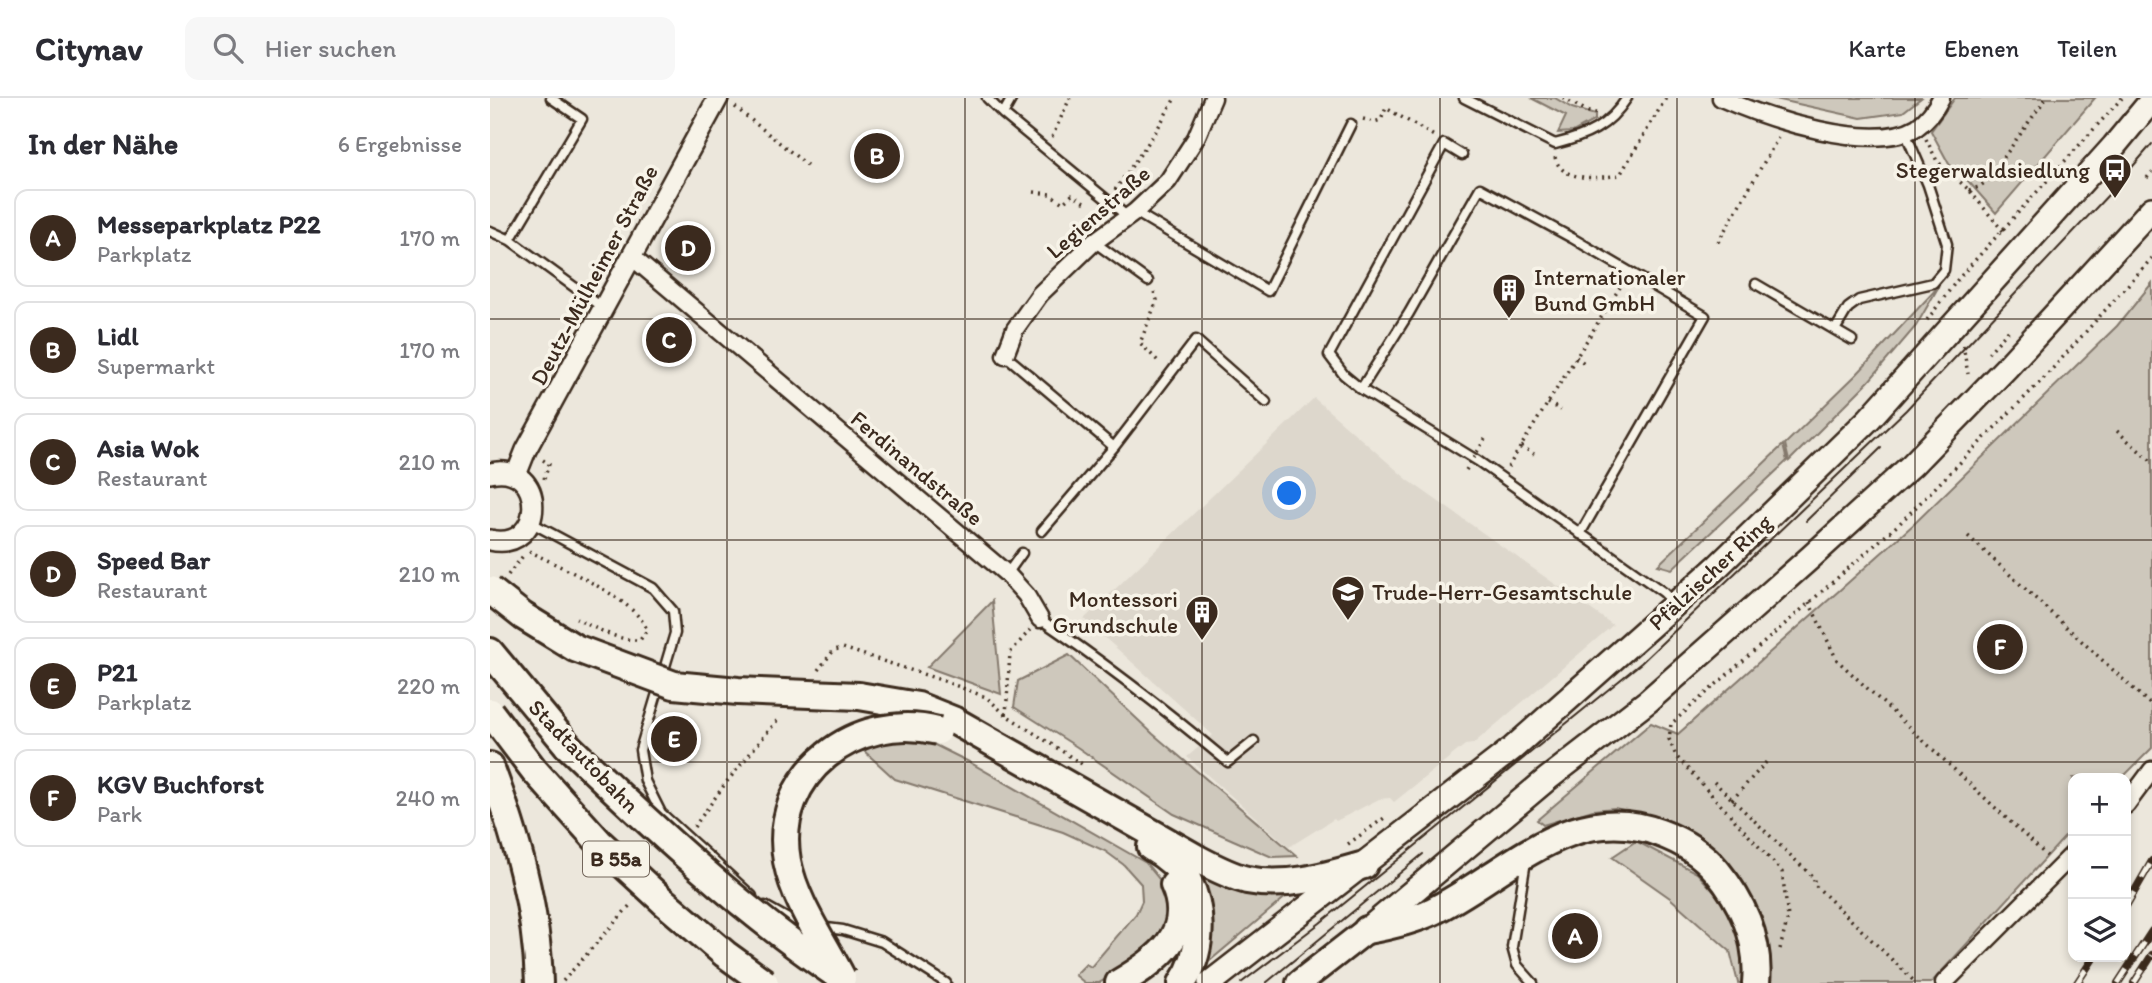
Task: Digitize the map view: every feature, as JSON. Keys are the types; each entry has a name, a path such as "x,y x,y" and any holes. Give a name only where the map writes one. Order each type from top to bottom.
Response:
{"highway":[{"path":"490,590 523,616 575,648 674,685 738,691 859,695 918,706 953,720 1198,859 1246,880 1274,883 1311,880 1364,865"},
{"name":"Stadtautobahn","path":"490,652 568,746 634,810 688,859 794,946 845,981"},
{"name":"Stadtautobahn","path":"490,712 534,771 599,842 715,946 765,983"},
{"path":"845,981 806,909 790,869 785,836 788,816 807,775 824,756 867,732 896,726 919,726 981,748 1166,856 1188,881 1198,918 1198,937 1192,965 1182,983"},
{"path":"490,766 507,813 528,891 538,955 539,983"},
{"path":"1367,929 1389,926 1433,911 1551,839 1576,830 1627,825 1675,839 1695,851 1713,866 1731,888 1748,920 1755,945 1756,983"},
{"path":"1116,827 1165,872 1171,880 1180,905 1176,931 1162,954 1119,983"}],"main road":[{"name":"Pfälzischer Ring","path":"1210,983 1513,748 1676,605 1869,419 2114,146 2152,100"},
{"path":"1299,983 1546,780 1648,701 1811,557 1912,465 2007,367 2152,209"}],"street":[{"name":"Legienstraße","path":"1005,355 1016,329 1040,294 1094,242 1132,214 1168,181 1196,138 1213,98"},
{"path":"1721,98 1751,111 1832,133 1858,136 1884,136 1912,129 1936,107 1941,98"},
{"name":"Deutz-Mülheimer Straße","path":"516,475 526,450 632,257 725,101"},
{"name":"Ferdinandstraße","path":"632,257 1007,574 1026,596 1040,619"},
{"path":"490,472 516,475 526,484 532,495 534,509 530,522 516,537 506,541 490,540"},
{"path":"2131,798 2152,770"},
{"path":"1944,983 2068,859"}],"lane":[{"path":"510,240 582,119 551,98"},
{"path":"987,98 1109,200 1268,291 1351,124"},
{"path":"1003,114 1012,98"},
{"path":"1464,98 1555,144 1583,137 1617,115 1628,98"},
{"path":"1835,330 1848,308 1859,300 1933,283 1944,270 1947,244 1912,129"},
{"path":"1462,155 1444,144 1329,355 1344,375 1361,389 1478,461 1663,592 1676,605"},
{"path":"1361,389 1409,313 1480,188 1705,316 1580,534"},
{"path":"490,231 510,240 604,309"},
{"path":"1094,242 1148,281"},
{"path":"1756,284 1852,341"},
{"path":"1042,531 1114,447 1196,340 1266,402"},
{"path":"1005,355 1114,447"},
{"path":"530,522 653,588 673,611 675,633 639,750 645,781 661,813 767,908 797,924 843,930 882,942 946,983"},
{"path":"1007,574 1022,553"},
{"name":"Ferdinandstraße","path":"1040,619 1077,643 1170,713 1228,762 1254,741"},
{"path":"1530,850 1524,865 1513,947 1517,965 1533,983"}],"path":[{"path":"1047,148 1070,98"},
{"path":"1109,200 1175,98"},
{"path":"1563,98 1589,112 1617,115"},
{"path":"1555,144 1555,161 1563,172 1594,179 1620,175 1665,98"},
{"path":"1969,190 1987,181 2046,98"},
{"path":"1922,326 1958,279 2122,98"},
{"path":"725,101 807,165"},
{"path":"1381,120 1386,108 1435,136"},
{"path":"1718,243 1788,121"},
{"path":"1912,129 1937,161 1969,190 2003,231"},
{"path":"2147,178 2152,172"},
{"path":"1034,192 1050,194 1063,203 1072,195 1084,202 1101,193"},
{"path":"1778,956 1788,917 1782,872 1676,756 1669,739 1671,724 1900,523 2046,376 2152,258"},
{"path":"1501,478 1564,372 1629,272"},
{"path":"1148,281 1157,300 1140,342 1171,374"},
{"path":"1961,337 1968,375 1977,364"},
{"path":"1987,354 1996,344"},
{"path":"1576,357 1587,365"},
{"path":"1548,402 1561,410"},
{"path":"2117,431 2152,462"},
{"path":"1466,470 1485,439"},
{"path":"1521,446 1534,454"},
{"path":"1968,537 2152,706"},
{"path":"528,550 612,595 644,621 647,630 640,640 632,640 610,634 574,618"},
{"path":"1809,602 1837,660 2059,867"},
{"path":"815,674 834,650 844,648 986,697 1006,715 1010,653 1040,619"},
{"path":"686,837 782,714"},
{"path":"1732,800 1768,760"},
{"path":"1714,782 1814,878 1814,884 1916,983"},
{"path":"1338,850 1391,813"},
{"path":"561,983 637,898"}],"shaded area":[{"path":"1531,98 1555,98 1572,108 1595,115 1595,120 1573,132 1558,133 1566,116"},
{"path":"1771,98 1921,98 1903,112 1861,118"},
{"path":"1955,98 2095,98 1996,213 1949,164 1931,131"},
{"path":"2152,283 2152,748 2127,773 2068,773 2068,833 1931,983 1738,983 1730,951 1670,898 1612,857 1636,841 1697,873 1719,897 1745,888 1705,844 1663,820 1615,808 1593,810 1543,825 1537,820 1651,723 1678,734 1914,524 2117,326"},
{"path":"1939,286 1916,326 1869,381 1789,461 1785,444 1857,374"},
{"name":"Trude-Herr-Gesamtschule","path":"1314,398 1408,480 1613,625 1473,744 1465,745 1394,802 1390,798 1379,799 1336,821 1334,819 1289,847 1187,757 1213,735 1084,619"},
{"path":"1783,445 1787,461 1672,569 1658,565"},
{"path":"992,601 1001,694 927,667"},
{"path":"1069,655 1153,734 1297,856 1272,857 1174,814 1014,707 1018,681"},
{"path":"897,740 929,742 1146,863 1164,885 1171,915 1150,952 1099,983 1085,983 1075,975 1086,964 1091,967 1136,914 1142,901 1141,884 1124,865 1105,851 1063,832 895,779 863,750 872,744"},
{"path":"1190,871 1288,895 1206,964"}],"tram line":[{"path":"1241,983 1320,923 1641,663 1906,410 2109,194 2152,144"},
{"path":"1806,521 1881,448"},
{"path":"1266,983 1423,854"}],"railway":[{"path":"2130,899 2152,861"},
{"path":"2118,983 2152,931"},
{"path":"2134,983 2152,955"},
{"path":"2077,983 2091,962"}],"place":[{"name":"Lidl","path":"877,156"},
{"name":"Stegerwaldsiedlung","path":"2115,200"},
{"name":"Speed Bar","path":"688,248"},
{"name":"Internationaler Bund GmbH","path":"1509,320"},
{"name":"Asia Wok","path":"669,340"},
{"name":"Trude-Herr-Gesamtschule","path":"1348,622"},
{"name":"Montessori Grundschule","path":"1202,642"},
{"name":"KGV Buchforst","path":"2000,647"},
{"name":"P21","path":"674,739"},
{"name":"Messeparkplatz P22","path":"1575,936"}]}
